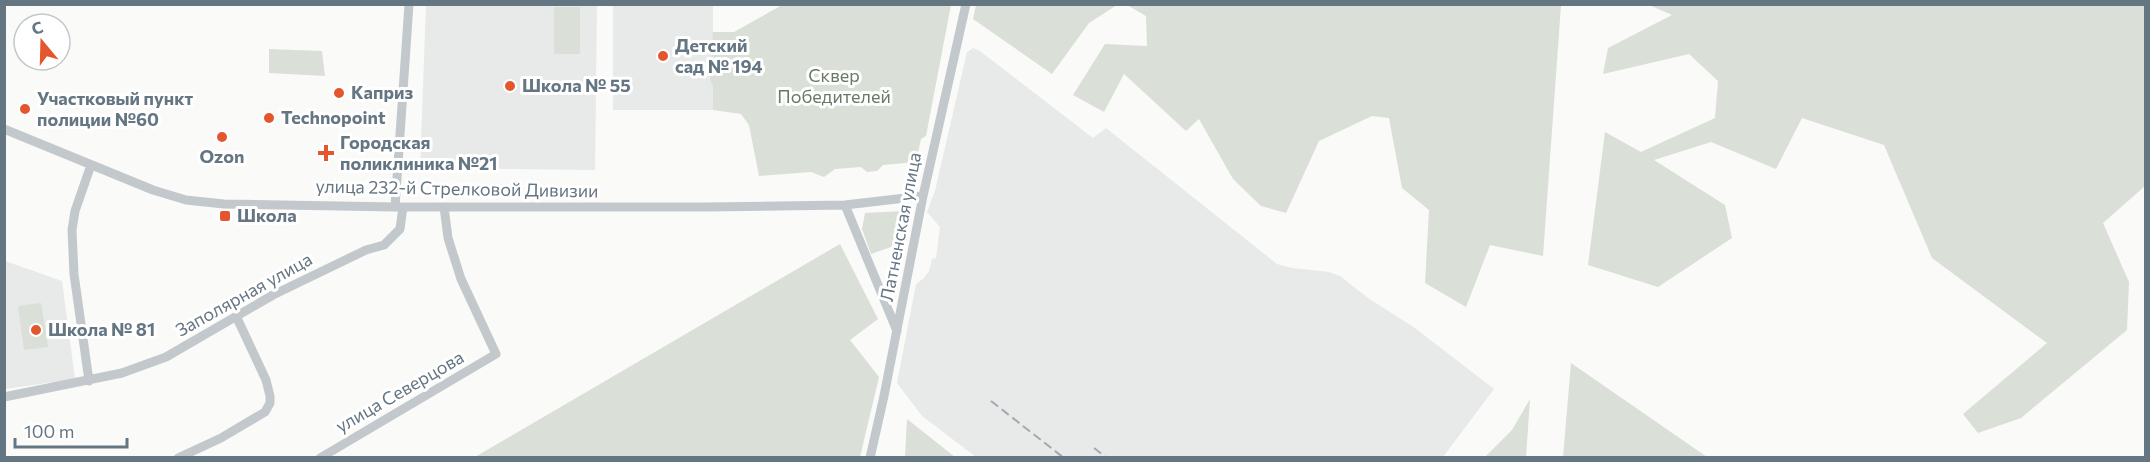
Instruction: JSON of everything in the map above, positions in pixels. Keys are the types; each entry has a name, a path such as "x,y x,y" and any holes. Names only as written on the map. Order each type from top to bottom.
{"street":[{"name":"Заполярная улица","path":"4,397 89,381 139,368 166,357 237,318 273,295 366,250 384,245 400,229 399,207 409,4"},
{"name":"Латненская улица","path":"870,458 923,196 966,4"},
{"name":"улица 232-й Стрелковой Дивизии","path":"4,129 153,190 186,200 224,204 598,208 845,205 923,196"},
{"path":"89,381 74,274 72,230 75,211 91,165"},
{"path":"845,205 897,332"},
{"name":"улица Северцова","path":"320,458 496,354 461,279 448,238 444,207"},
{"path":"178,458 220,438 265,412 270,403 266,380 237,318"}],"shaded area":[{"name":"Школа № 55","path":"426,5 597,5 595,170 420,168"},
{"name":"Детский сад № 194","path":"613,5 713,5 713,110 613,110"},
{"path":"973,48 980,51 1093,138 1106,128 1277,264 1329,272 1340,276 1368,298 1415,328 1494,389 1443,457 976,457 922,416 897,383 916,284 924,278 929,271 932,259 936,258 940,227 927,212 935,191 967,52"},
{"name":"Школа № 81","path":"5,261 62,281 75,379 5,389"}],"green space":[{"path":"976,4 1117,5 1089,23 1052,74 973,19"},
{"name":"Сквер Победителей","path":"782,5 951,5 926,136 921,139 916,162 883,165 877,171 867,172 861,167 835,169 824,177 811,172 759,176 749,125 741,114 713,110 713,87 710,79 713,32 734,32"},
{"path":"1127,5 1561,5 1543,256 1490,245 1466,307 1425,283 1429,210 1402,188 1389,118 1372,116 1319,141 1286,213 1261,206 1233,179 1199,119 1186,131 1124,74 1104,112 1073,95 1105,44 1147,46 1146,16"},
{"path":"1649,5 2145,5 2145,186 2103,223 2129,282 2127,330 2021,418 1978,433 1963,414 2047,343 1932,258 1884,145 1802,118 1776,169 1711,142 1654,160 1725,205 1732,238 1658,287 1588,265 1605,132 1641,152 1715,118 1718,81 1689,54 1603,74 1608,48 1672,15"},
{"path":"554,7 580,7 580,54 554,54"},
{"path":"269,49 322,51 325,76 269,73"},
{"path":"904,211 910,216 908,232 894,246 871,254 862,229 865,213"},
{"path":"840,244 878,319 850,340 879,377 860,457 475,457"},
{"path":"41,303 48,347 24,350 18,306"},
{"path":"1571,363 1707,457 1563,457"},
{"path":"1530,399 1526,457 1485,457 1512,430"},
{"path":"907,419 955,457 905,457"}],"railway":[{"path":"991,401 1064,458"},
{"path":"1094,448 1107,458"}],"place":[{"name":"Детский сад № 194","path":"663,56"},
{"name":"Школа № 55","path":"510,86"},
{"name":"Каприз","path":"339,93"},
{"name":"Участковый пункт полиции №60","path":"25,109"},
{"name":"Technopoint","path":"269,118"},
{"name":"Ozon","path":"222,137"},
{"name":"Городская поликлиника №21","path":"326,153"},
{"name":"Школа","path":"225,216"},
{"name":"Школа № 81","path":"36,330"}]}
